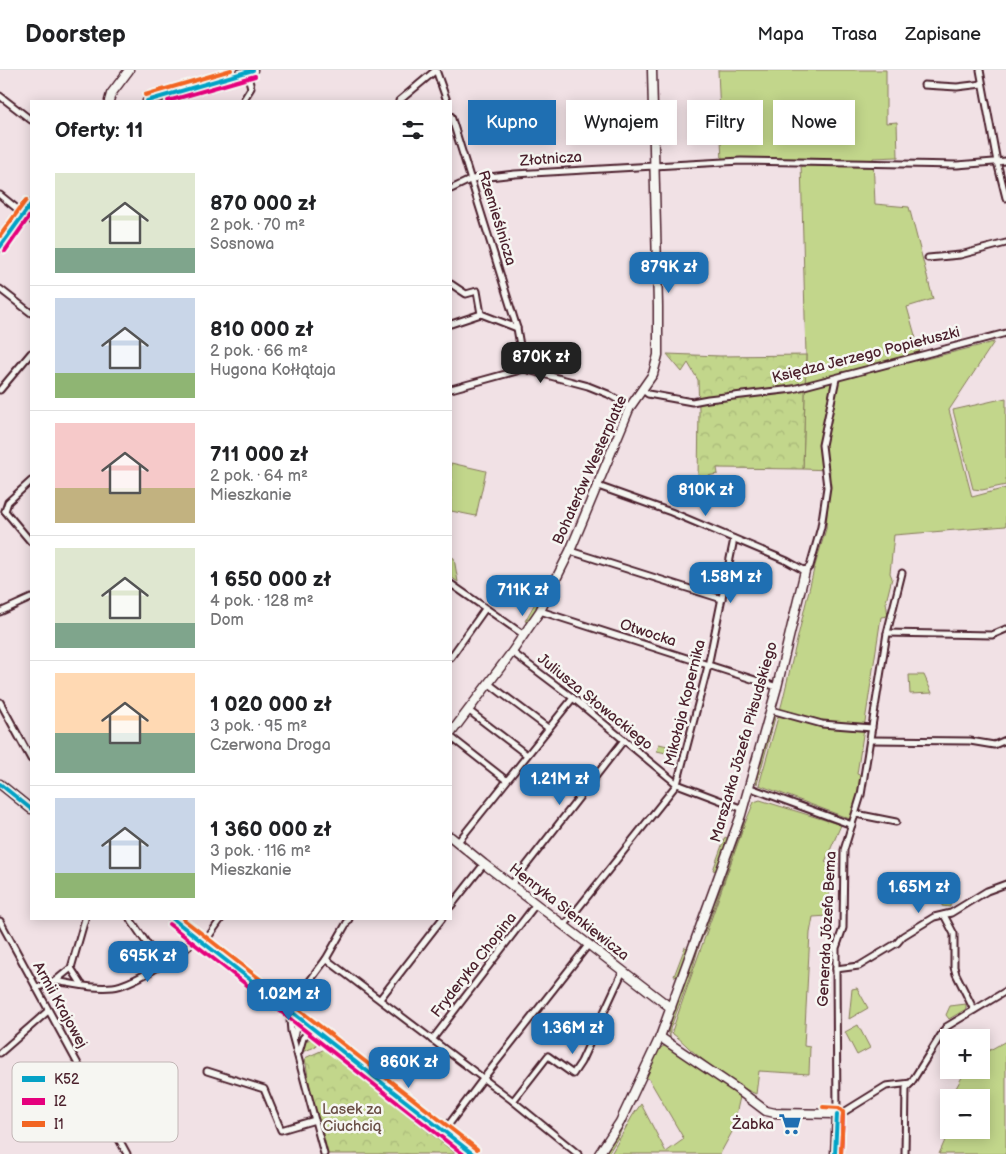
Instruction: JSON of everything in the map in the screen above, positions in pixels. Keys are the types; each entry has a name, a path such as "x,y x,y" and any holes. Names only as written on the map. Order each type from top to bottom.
{"street":[{"path":"109,100 111,94 129,70"},
{"path":"400,100 436,70 446,100"},
{"name":"Bohaterów Westerplatte","path":"524,635 540,611 570,551 630,407 653,374 658,355 652,70"},
{"path":"980,70 997,162 1006,198"},
{"path":"150,100 250,71 252,88 244,100"},
{"path":"924,85 957,87 982,84"},
{"path":"0,96 30,119"},
{"name":"Rzemieślnicza","path":"452,119 517,328 524,369"},
{"name":"Złotnicza","path":"452,189 472,179 560,171 740,161 957,165 1006,161"},
{"path":"0,195 30,219"},
{"path":"0,247 30,205"},
{"path":"928,258 960,255 1006,243"},
{"path":"452,285 466,294 477,291 481,314"},
{"path":"0,289 30,313"},
{"path":"452,324 481,314 517,328"},
{"name":"Księdza Jerzego Popiełuszki","path":"643,390 648,394 692,402 793,389 1006,334"},
{"path":"0,390 30,354"},
{"path":"452,389 524,369 588,386 608,394 630,407"},
{"name":"Marszałka Józefa Piłsudskiego","path":"599,1154 620,1122 660,1037 744,809 748,787 777,687 805,571 810,566 821,527 827,487 822,445 836,378"},
{"path":"30,482 8,502 3,511 30,541"},
{"path":"598,486 671,512 787,561 805,571"},
{"name":"Mikołaja Kopernika","path":"564,926 676,784 708,666 734,539"},
{"path":"570,551 722,599"},
{"name":"Generała Józefa Bema","path":"835,1154 837,1114 836,969 837,945 842,928 844,850 861,795 887,633 902,572"},
{"path":"452,585 524,635 452,734"},
{"path":"0,612 30,598"},
{"path":"452,656 485,609"},
{"name":"Otwocka","path":"540,611 777,687"},
{"path":"887,633 992,635 1006,629"},
{"name":"Juliusza Słowackiego","path":"512,652 573,698 676,784 744,809"},
{"path":"488,683 548,728"},
{"path":"455,840 573,698"},
{"path":"0,702 30,757"},
{"path":"468,710 527,755"},
{"path":"771,710 822,724 872,728"},
{"path":"452,736 506,780"},
{"path":"511,885 624,740"},
{"path":"870,740 970,741 994,745 1006,740"},
{"path":"0,784 30,807"},
{"path":"748,787 852,825"},
{"path":"856,814 896,822"},
{"name":"Henryka Sienkiewicza","path":"455,840 671,1008"},
{"path":"452,905 484,864"},
{"path":"836,969 859,966 897,943 903,936 934,917 944,915 998,886 1006,884"},
{"name":"Fryderyka Chopina","path":"432,1040 536,904"},
{"path":"944,915 954,934 954,967 956,974 974,1010"},
{"path":"36,988 55,981 71,968 85,920"},
{"path":"131,920 161,964"},
{"path":"174,920 473,1154"},
{"path":"204,943 220,920"},
{"path":"324,1154 293,1038 289,1009 326,959 348,920"},
{"path":"380,999 441,920"},
{"name":"Armii Krajowej","path":"0,921 76,1062"},
{"path":"55,981 94,987 115,986 133,980 161,964 190,946 196,937"},
{"path":"444,1131 590,944"},
{"path":"326,959 513,1101 578,1154"},
{"path":"71,968 82,985"},
{"path":"513,1101 548,1056 573,1074 581,1062 623,971"},
{"path":"905,1154 906,1089 946,1027 1006,991"},
{"path":"0,1053 48,1011"},
{"path":"293,1038 296,1028 309,1025"},
{"path":"298,1055 309,1025"},
{"path":"660,1037 740,1090 766,1111 775,1113 837,1114 844,1112 886,1086 911,1083"},
{"path":"207,1071 264,1089 281,1130 315,1120"},
{"name":"Armii Krajowej","path":"120,1142 127,1154"}],"green space":[{"path":"718,70 886,70 886,123 897,122 898,157 873,158 875,204 909,207 933,299 907,307 922,360 994,342 949,410 972,497 1006,488 1006,526 894,535 890,573 892,578 886,602 888,616 881,617 857,774 862,776 858,797 850,819 759,785 826,529 830,470 803,469 806,355 801,162 722,162 721,145 763,145 763,100 719,100"},
{"path":"667,354 720,356 806,355 803,469 717,468 718,474 698,478 698,380 688,363 682,372"},
{"path":"1006,398 1006,485 982,490 973,489 953,410"},
{"path":"452,463 486,471 476,516 452,511"},
{"path":"452,557 454,558 458,582 452,578"},
{"path":"538,598 542,600 529,623 525,621"},
{"path":"909,675 924,675 932,693 910,694"},
{"path":"774,714 776,714 757,784 757,776 755,775"},
{"path":"659,744 672,747 670,754 657,751"},
{"path":"760,800 841,825 825,862 830,865 828,916 813,917 810,933 804,1046 810,1047 809,1074 759,1071 756,1094 734,1082 693,1052 672,1031 742,831 670,1029 670,1037 668,1030 672,1013 680,997 690,965 693,963 700,935 703,934 713,908 712,905 717,897 728,867 729,858 741,831 743,818 745,819 743,828 754,802"},
{"path":"725,837 729,839 717,871 713,870"},
{"path":"942,895 951,895 950,907 942,906"},
{"path":"685,947 689,948 678,977 674,976"},
{"path":"857,988 868,1008 849,1019 852,989"},
{"path":"966,1004 966,1009 949,1019 946,1015 950,1006"},
{"path":"858,1025 870,1048 857,1055 845,1032"},
{"path":"316,1038 325,1045 317,1042 315,1047 302,1052 305,1042"},
{"path":"1006,1041 1006,1154 939,1154 946,1139 990,1139 990,1089 955,1089 961,1079 990,1079 990,1050"},
{"path":"668,1046 740,1097 732,1132 720,1154 611,1154 641,1104 666,1152 684,1139 649,1079 645,1077 657,1050"},
{"name":"Lasek za Ciuchcią","path":"325,1049 456,1154 324,1154 315,1120 305,1058"},
{"path":"630,1105 619,1136 608,1154 603,1154"}],"transit line":[{"name":"I1","path":"145,95 231,70"},
{"name":"K52","path":"150,100 253,70"},
{"name":"I2","path":"171,100 255,76"},
{"name":"I1","path":"0,236 26,200"},
{"name":"K52","path":"0,247 30,205"},
{"name":"I2","path":"5,251 30,215"},
{"name":"K52","path":"0,784 30,808"},
{"name":"K52","path":"174,920 473,1154"},
{"name":"I1","path":"184,920 477,1149"},
{"name":"I2","path":"169,924 463,1154"},
{"name":"I1","path":"823,1107 839,1108 843,1112 841,1154"},
{"name":"K52","path":"835,1154 837,1114"},
{"name":"I2","path":"841,1154 843,1114"}],"place":[{"name":"Żabka","path":"790,1124"}]}
